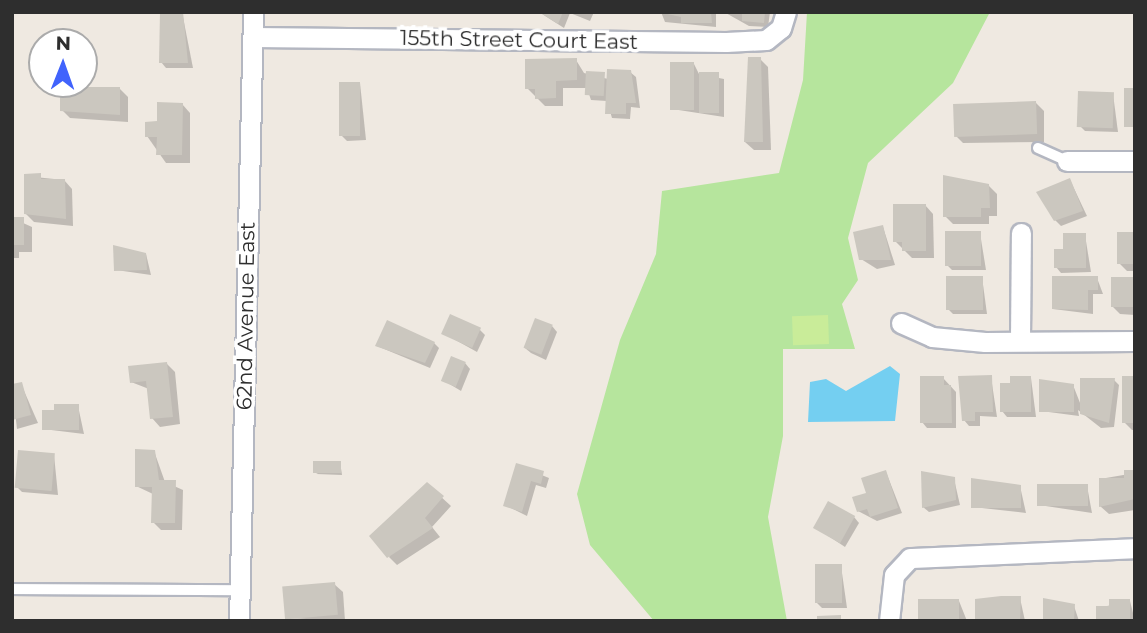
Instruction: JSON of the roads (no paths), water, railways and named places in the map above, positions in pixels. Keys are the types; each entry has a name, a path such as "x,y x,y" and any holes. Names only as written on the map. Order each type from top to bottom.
{"street":[{"name":"62nd Avenue East","path":"239,621 253,12"},
{"name":"155th Street Court East","path":"253,37 726,42 766,40 784,20"},
{"path":"1067,161 1135,161"},
{"path":"1020,340 1021,233"},
{"path":"901,323 932,337 1135,341"},
{"path":"889,621 900,564 929,554 1042,557 1135,548"}],"lane":[{"path":"1038,148 1067,161"},
{"path":"12,589 239,590"}],"water":[{"path":"890,366 900,374 895,421 808,422 810,382 826,379 846,391"}]}
